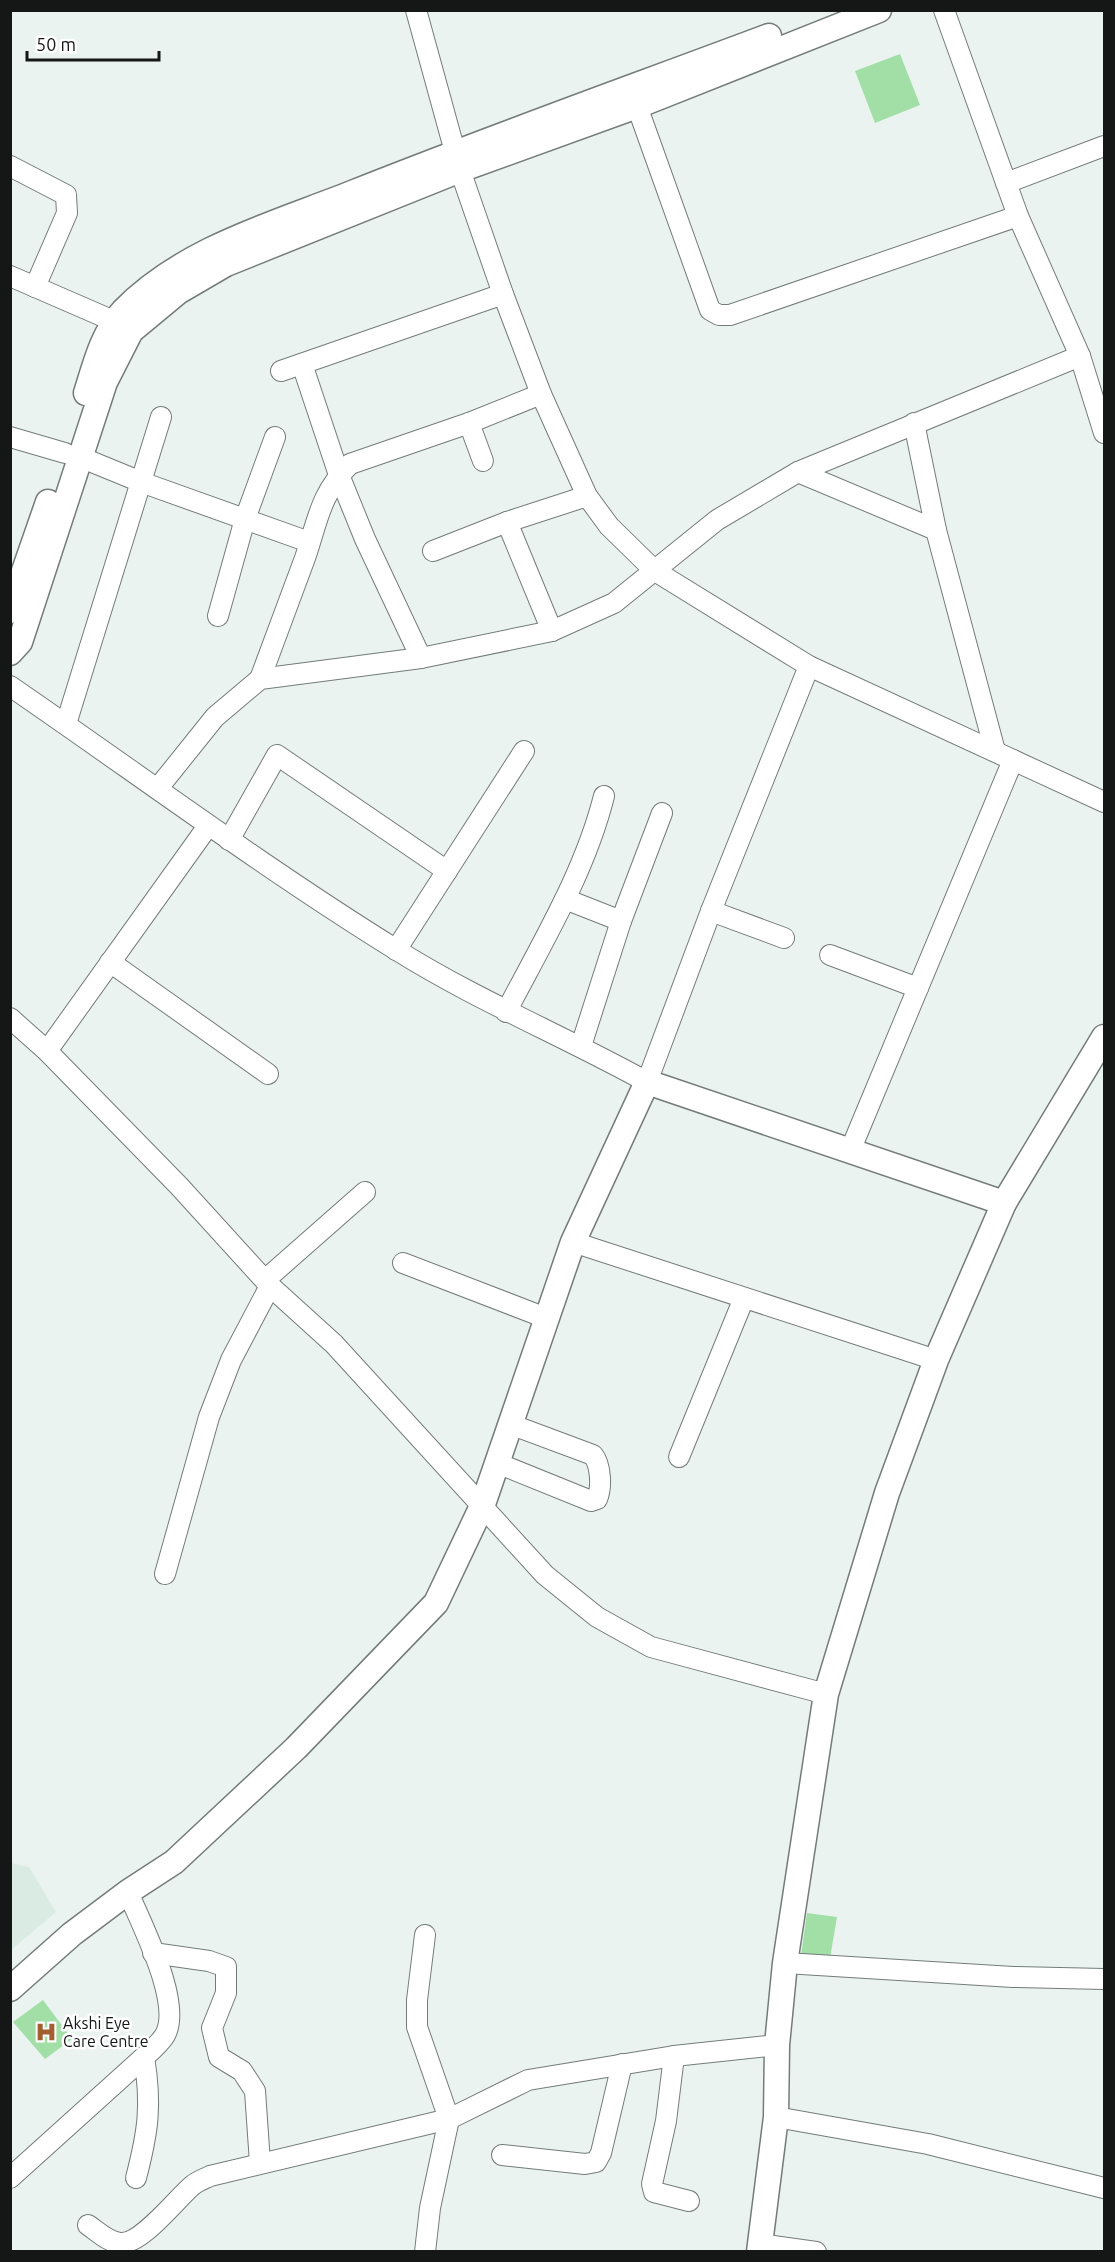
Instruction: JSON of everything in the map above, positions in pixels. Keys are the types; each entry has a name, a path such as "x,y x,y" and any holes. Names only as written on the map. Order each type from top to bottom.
{"street":[{"path":"416,10 457,161 503,294 541,394 587,496 609,526 655,571 809,666 1104,802"},
{"path":"10,653 20,642 106,334 124,311 183,278 226,264 457,161 839,10"},
{"path":"457,161 637,106 879,10"},
{"path":"944,10 1018,216 1080,356 1104,433"},
{"path":"637,106 710,310 719,315 730,315 1018,216"},
{"path":"1006,183 1104,146"},
{"path":"10,166 66,195 68,203 67,213 34,287"},
{"path":"10,276 116,322"},
{"path":"10,611 72,455 131,331 183,278"},
{"path":"281,372 503,294"},
{"path":"260,679 421,658 552,632 614,603 717,520 798,472 1080,356"},
{"path":"302,364 339,475 365,539 421,658"},
{"path":"158,788 216,717 260,679 322,502 339,475 350,464 469,423 541,394"},
{"path":"66,724 161,417"},
{"path":"469,423 483,460"},
{"path":"850,1151 918,988 1004,755 936,530 914,423"},
{"path":"10,437 72,455 309,542"},
{"path":"218,616 245,519 275,437"},
{"path":"798,472 936,530"},
{"path":"433,551 507,522 587,496"},
{"path":"507,522 530,583 552,632"},
{"path":"10,1989 72,1934 183,1854 296,1748 436,1603 483,1504 573,1242 647,1082 711,911 809,666"},
{"path":"10,686 158,788 208,826 396,950 506,1012 581,1046 647,1082 1004,1203"},
{"path":"396,950 524,751"},
{"path":"230,840 277,755 447,871"},
{"path":"506,1012 565,899 599,816 604,796"},
{"path":"581,1046 621,921 662,813"},
{"path":"47,1051 208,826"},
{"path":"565,899 621,921"},
{"path":"711,911 784,938"},
{"path":"830,955 918,988"},
{"path":"110,962 268,1074"},
{"path":"10,1018 47,1051 179,1186 268,1283 334,1344 483,1504 545,1575 597,1617 651,1647 826,1694"},
{"path":"816,2252 760,2248 776,2117 777,2045 785,1963 826,1694 887,1493 936,1360 1004,1203 1102,1046"},
{"path":"165,1574 209,1417 231,1360 268,1283 365,1192"},
{"path":"573,1242 936,1360"},
{"path":"403,1263 546,1318"},
{"path":"679,1457 744,1298"},
{"path":"496,1463 591,1501 597,1499 599,1495 599,1471 593,1455 510,1424"},
{"path":"10,2178 144,2057 166,2034 170,2013 162,1976 128,1892"},
{"path":"424,2252 429,2208 449,2119 417,2027 417,2000 425,1935"},
{"path":"153,1953 209,1961 226,1967 226,1993 212,2028 219,2058 242,2071 255,2091 260,2163"},
{"path":"785,1963 1013,1977 1104,1979"},
{"path":"88,2225 112,2241 122,2244 133,2239 179,2202 193,2185 210,2176 449,2119 528,2080 674,2056 777,2045"},
{"path":"674,2056 666,2121 652,2184 654,2192 660,2196 689,2201"},
{"path":"136,2178 148,2131 149,2101 144,2057"},
{"path":"502,2155 585,2164 596,2162 601,2153 622,2064"},
{"path":"776,2117 928,2144 1104,2188"}],"shaded area":[{"path":"11,1863 29,1867 56,1912 11,1950"}],"building":[{"path":"900,54 920,105 875,123 855,71"},
{"path":"807,1913 837,1917 830,1958 801,1955"},
{"path":"43,2000 72,2039 45,2059 13,2022"}],"place":[{"name":"Akshi Eye Care Centre","path":"46,2032"}]}
